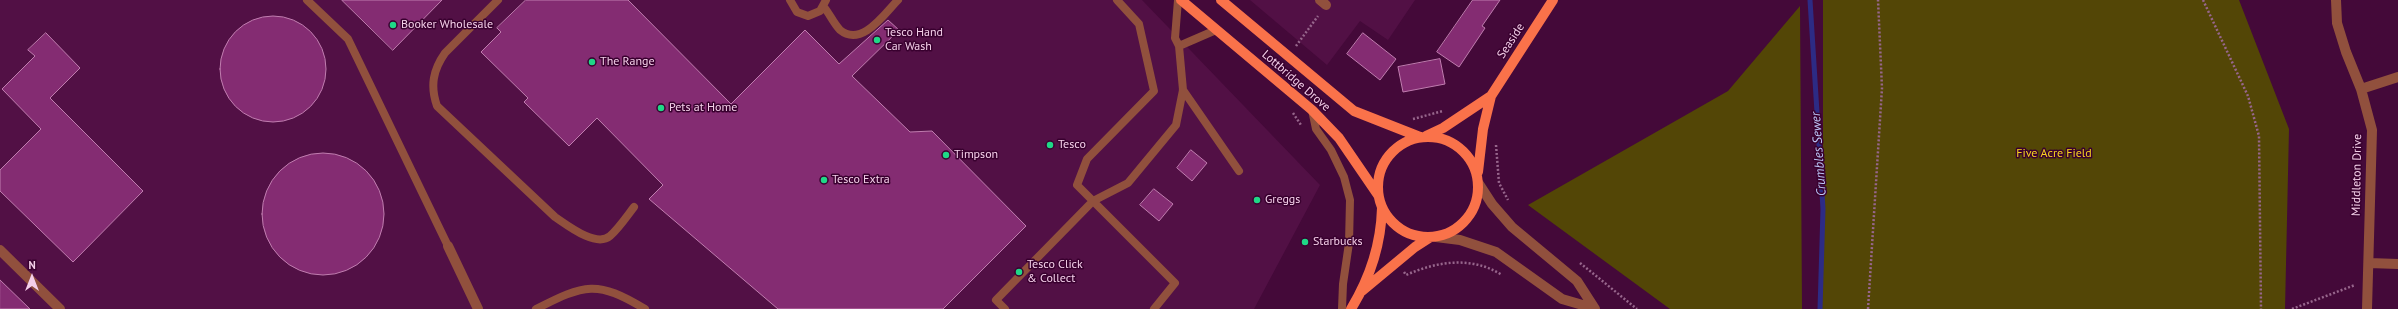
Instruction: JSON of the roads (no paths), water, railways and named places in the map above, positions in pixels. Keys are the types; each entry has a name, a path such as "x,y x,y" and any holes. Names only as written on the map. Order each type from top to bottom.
{"main road":[{"name":"Lottbridge Drove","path":"1180,0 1312,110 1339,138 1378,195"},
{"name":"Lottbridge Drove","path":"1221,0 1354,111 1423,137"},
{"name":"Seaside","path":"1478,179 1483,130 1491,96 1554,0"},
{"name":"Seaside","path":"1423,137 1443,128 1491,96"},
{"path":"1362,291 1415,247 1433,237 1456,229 1471,214 1477,202 1478,179 1467,154 1456,144 1442,138 1423,137 1407,141 1387,157 1378,182 1378,195 1388,219 1395,225 1410,234 1433,237"},
{"path":"1351,309 1362,291 1381,231 1382,206"}],"street":[{"name":"Middleton Drive","path":"2336,0 2337,23 2346,52 2361,89 2372,130 2367,309"},
{"path":"2361,89 2398,76"},
{"path":"1478,179 1492,204 1512,227 1577,281 1594,308"},
{"path":"1433,237 1460,240 1496,252 1562,299 1594,308"},
{"path":"448,246 478,309"},
{"path":"0,250 60,309"},
{"path":"2369,263 2398,264"}],"lane":[{"path":"307,0 348,39 448,246"},
{"path":"498,0 445,53 438,63 433,82 437,106 555,217 576,231 597,240 609,237 634,207"},
{"path":"790,0 797,12 808,16 820,11 825,3 839,29 851,34 870,30 898,0"},
{"path":"1117,0 1139,24 1154,91 1087,159 1077,184 1175,283 1154,309"},
{"path":"1005,309 996,300 1093,201 1128,182 1176,125 1183,90 1178,46 1175,38 1180,0"},
{"path":"1178,46 1216,30"},
{"path":"1183,90 1239,171"},
{"path":"1312,110 1316,130 1331,150 1344,177 1350,200 1348,243 1342,284 1342,309"},
{"path":"536,309 571,291 587,288 620,294 645,309"}],"waterway":[{"name":"Crumbles Sewer","path":"1810,0 1823,209 1820,309"}],"place":[{"name":"Booker Wholesale","path":"393,25"},
{"name":"Tesco Hand Car Wash","path":"877,40"},
{"name":"The Range","path":"592,62"},
{"name":"Pets at Home","path":"661,108"},
{"name":"Tesco","path":"1050,145"},
{"name":"Timpson","path":"946,155"},
{"name":"Tesco Extra","path":"824,180"},
{"name":"Greggs","path":"1257,200"},
{"name":"Starbucks","path":"1305,242"},
{"name":"Tesco Click & Collect","path":"1019,272"}],"park label":[{"name":"Five Acre Field","path":"2054,154"}]}
